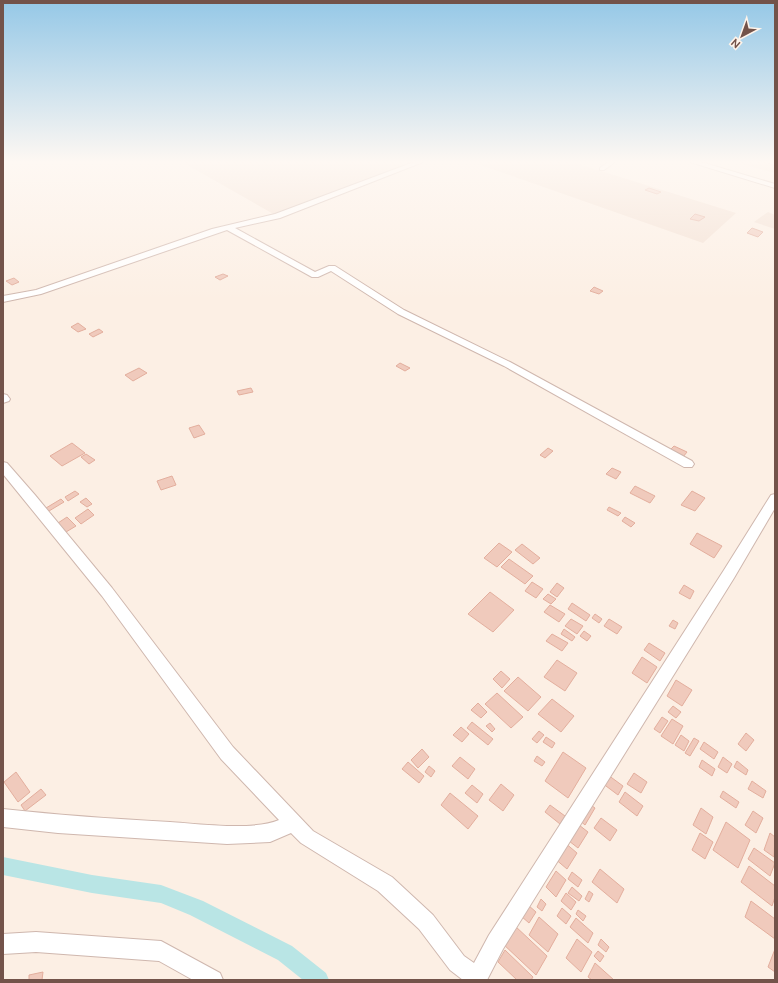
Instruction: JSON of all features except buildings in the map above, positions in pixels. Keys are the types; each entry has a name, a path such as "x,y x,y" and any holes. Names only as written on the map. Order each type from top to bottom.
{"street":[{"path":"3,300 38,292 215,231 277,216 299,208"},
{"path":"229,228 315,275 332,268 401,312 507,364 688,464"},
{"path":"3,466 31,498 107,592 227,753 307,836 385,884 426,922 457,963 476,979 496,942 729,574 775,498"},
{"path":"3,818 58,824 226,835 270,833 294,822"},
{"path":"3,944 36,942 161,951 213,980"}],"shaded area":[{"path":"263,208 299,208 277,216"},
{"path":"603,208 720,208 736,213 703,243"},
{"path":"768,212 775,215 775,229 754,222"}],"waterway":[{"path":"3,866 92,884 161,894 196,908 285,953 319,980"}]}
